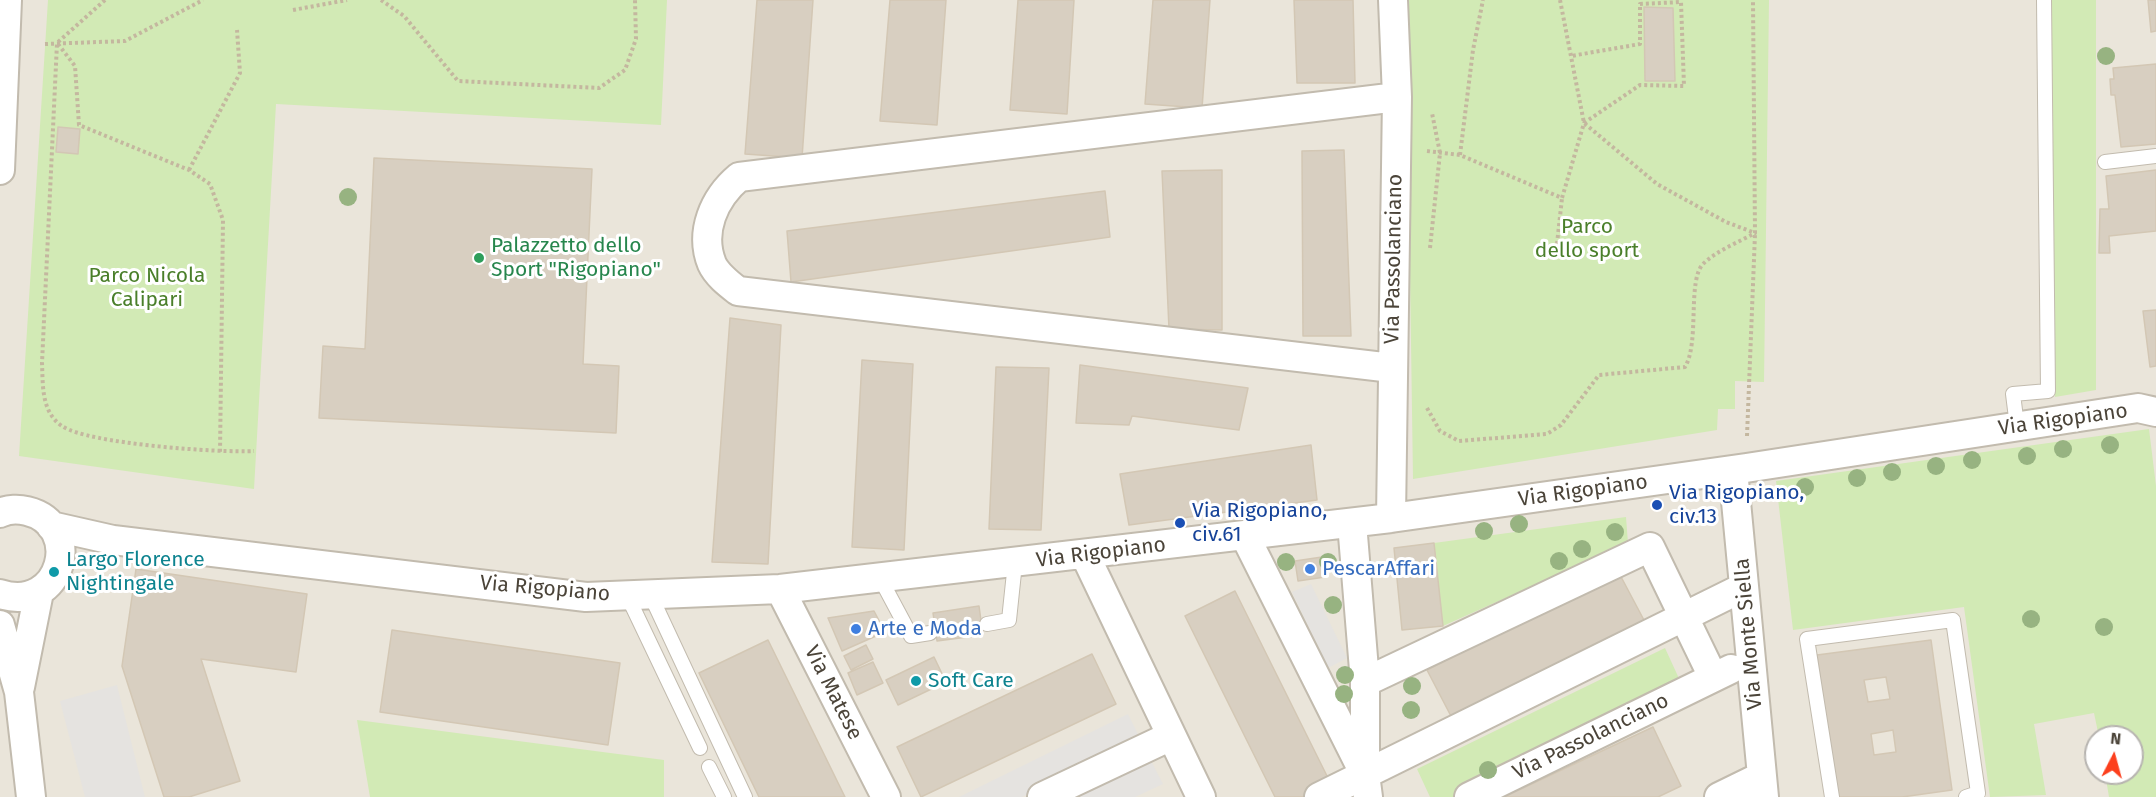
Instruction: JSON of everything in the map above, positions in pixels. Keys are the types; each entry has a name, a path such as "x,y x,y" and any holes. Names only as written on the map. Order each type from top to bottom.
{"street":[{"path":"0,171 7,0"},
{"name":"Via Passolanciano","path":"1390,518 1397,97 1393,0"},
{"path":"1392,368 738,291 723,279 712,264 707,231 714,207 725,189 739,177 1397,97"},
{"name":"Via Rigopiano","path":"51,526 113,540 586,597 780,589 1352,523 1733,470 2138,408 2156,412"},
{"name":"Via Monte Siella","path":"1733,470 1763,787"},
{"path":"0,594 14,597 39,591 51,582 58,570 61,547 51,526 35,513 25,510 1,511"},
{"path":"1352,523 1365,682 1366,785"},
{"path":"1245,536 1366,785"},
{"path":"58,570 113,540"},
{"path":"1365,682 1650,548 1713,677"},
{"path":"1085,555 1201,797"},
{"path":"1319,797 1366,785 1683,617 1744,588"},
{"name":"Via Matese","path":"780,589 886,797"},
{"path":"19,692 39,591"},
{"path":"0,625 19,692 32,797"},
{"name":"Via Passolanciano","path":"1468,797 1751,659"},
{"path":"1042,797 1171,736"},
{"path":"1719,797 1763,787"}],"lane":[{"path":"2017,426 2013,394 2048,391 2044,0"},
{"path":"2105,162 2156,156"},
{"path":"987,624 1009,620 1015,563"},
{"path":"880,578 911,636 930,633"},
{"path":"638,595 700,748"},
{"path":"638,595 745,797"},
{"path":"1832,797 1807,639 1953,620 1978,794 1966,797"},
{"path":"709,767 724,797"}],"path":[{"path":"105,0 57,43 42,363 45,405 62,426 91,437 220,453 254,451"},
{"path":"45,44 125,41 203,0"},
{"path":"293,10 347,0"},
{"path":"381,0 404,16 458,81 599,88 625,70 636,39 635,0"},
{"path":"1460,155 1473,50 1483,0"},
{"path":"1557,244 1562,198 1584,123 1560,0"},
{"path":"1746,439 1755,233 1753,0"},
{"path":"1571,57 1640,44 1640,4 1681,2 1684,86 1640,86 1584,123"},
{"path":"189,170 240,73 237,30"},
{"path":"57,43 75,66 79,125 189,170 210,184 223,220 220,453"},
{"path":"1584,123 1657,184 1726,222 1755,233"},
{"path":"1430,255 1440,153 1460,155 1562,198"},
{"path":"1426,404 1440,431 1459,441 1548,434 1561,425 1599,375 1685,367 1691,353 1698,272 1707,261 1755,233"}],"shaded area":[{"path":"0,0 2156,0 2156,797 0,797"},
{"path":"1311,584 1347,658 1328,668 1292,592"},
{"path":"117,685 145,797 85,797 60,701"},
{"path":"1128,714 1141,740 1022,797 959,797"},
{"path":"1150,759 1163,784 1135,797 1071,797"}],"green space":[{"name":"Parco Nicola Calipari","path":"48,0 667,0 661,125 276,104 254,489 19,456"},
{"name":"Parco dello sport","path":"1406,0 1769,0 1764,382 1735,381 1735,409 1718,409 1717,430 1413,479"},
{"path":"2051,0 2096,0 2096,390 2055,397"},
{"path":"2149,429 2156,486 2156,797 2109,797 2107,785 2144,785 2144,725 2096,725 2094,713 2034,724 2046,795 1990,797 1964,607 1793,630 1776,481"},
{"path":"1626,517 1628,543 1443,626 1434,543"},
{"path":"1665,648 1682,685 1454,797 1430,797 1417,769"},
{"path":"357,720 664,760 664,797 370,797"}],"building":[{"path":"757,0 813,0 802,158 745,154"},
{"path":"890,0 946,0 937,125 880,121"},
{"path":"1018,0 1074,0 1067,114 1010,110"},
{"path":"1153,0 1210,0 1202,108 1145,104"},
{"path":"1294,0 1353,0 1355,83 1297,83"},
{"path":"2148,0 2156,0 2156,31 2151,32"},
{"path":"1644,7 1673,8 1675,81 1645,81"},
{"path":"2156,64 2156,144 2121,147 2115,95 2111,95 2110,79 2114,79 2113,68"},
{"path":"58,127 80,129 78,154 56,152"},
{"path":"1344,150 1351,336 1303,336 1302,151"},
{"name":"Palazzetto dello Sport \"Rigopiano\"","path":"374,158 592,169 583,364 619,366 616,433 319,418 323,346 365,349"},
{"path":"1222,170 1222,330 1169,329 1162,171"},
{"path":"2156,170 2156,231 2109,236 2110,253 2099,253 2100,209 2109,209 2106,176"},
{"path":"1105,191 1110,237 791,282 787,231"},
{"path":"2156,310 2156,366 2150,367 2143,311"},
{"path":"730,318 781,325 768,564 712,562"},
{"path":"862,360 913,364 904,550 852,547"},
{"path":"1080,365 1248,388 1239,430 1132,416 1129,425 1076,423"},
{"path":"996,367 1049,368 1041,530 989,529"},
{"path":"1311,445 1317,500 1129,525 1120,474"},
{"path":"1434,543 1443,626 1402,630 1394,548"},
{"name":"PescarAffari","path":"1322,557 1325,577 1298,581 1295,561"},
{"path":"136,569 307,594 296,672 201,659 240,781 189,797 164,797 122,666"},
{"path":"1619,573 1645,622 1453,720 1427,670"},
{"path":"1235,591 1331,784 1305,797 1275,797 1185,616"},
{"path":"979,606 983,635 937,641 933,613"},
{"path":"874,611 885,632 842,651 828,618"},
{"path":"392,630 620,663 608,745 380,712"},
{"path":"768,640 845,797 759,797 699,673"},
{"path":"1931,640 1952,790 1902,797 1837,797 1817,655","holes":["1886,677 1890,699 1868,702 1864,680","1893,730 1896,752 1874,755 1871,734"]},
{"path":"866,645 873,659 851,670 844,656"},
{"path":"1092,654 1116,704 921,797 897,747"},
{"name":"Soft Care","path":"934,657 946,682 898,705 886,680"},
{"path":"873,662 883,683 857,695 848,673"},
{"path":"1653,727 1681,786 1658,797 1504,797"}],"place":[{"name":"Palazzetto dello Sport \"Rigopiano\"","path":"479,258"},
{"name":"Via Rigopiano, civ.13","path":"1657,505"},
{"name":"Via Rigopiano, civ.61","path":"1180,523"},
{"name":"PescarAffari","path":"1310,569"},
{"name":"Largo Florence Nightingale","path":"54,572"},
{"name":"Arte e Moda","path":"856,629"},
{"name":"Soft Care","path":"916,681"}]}
